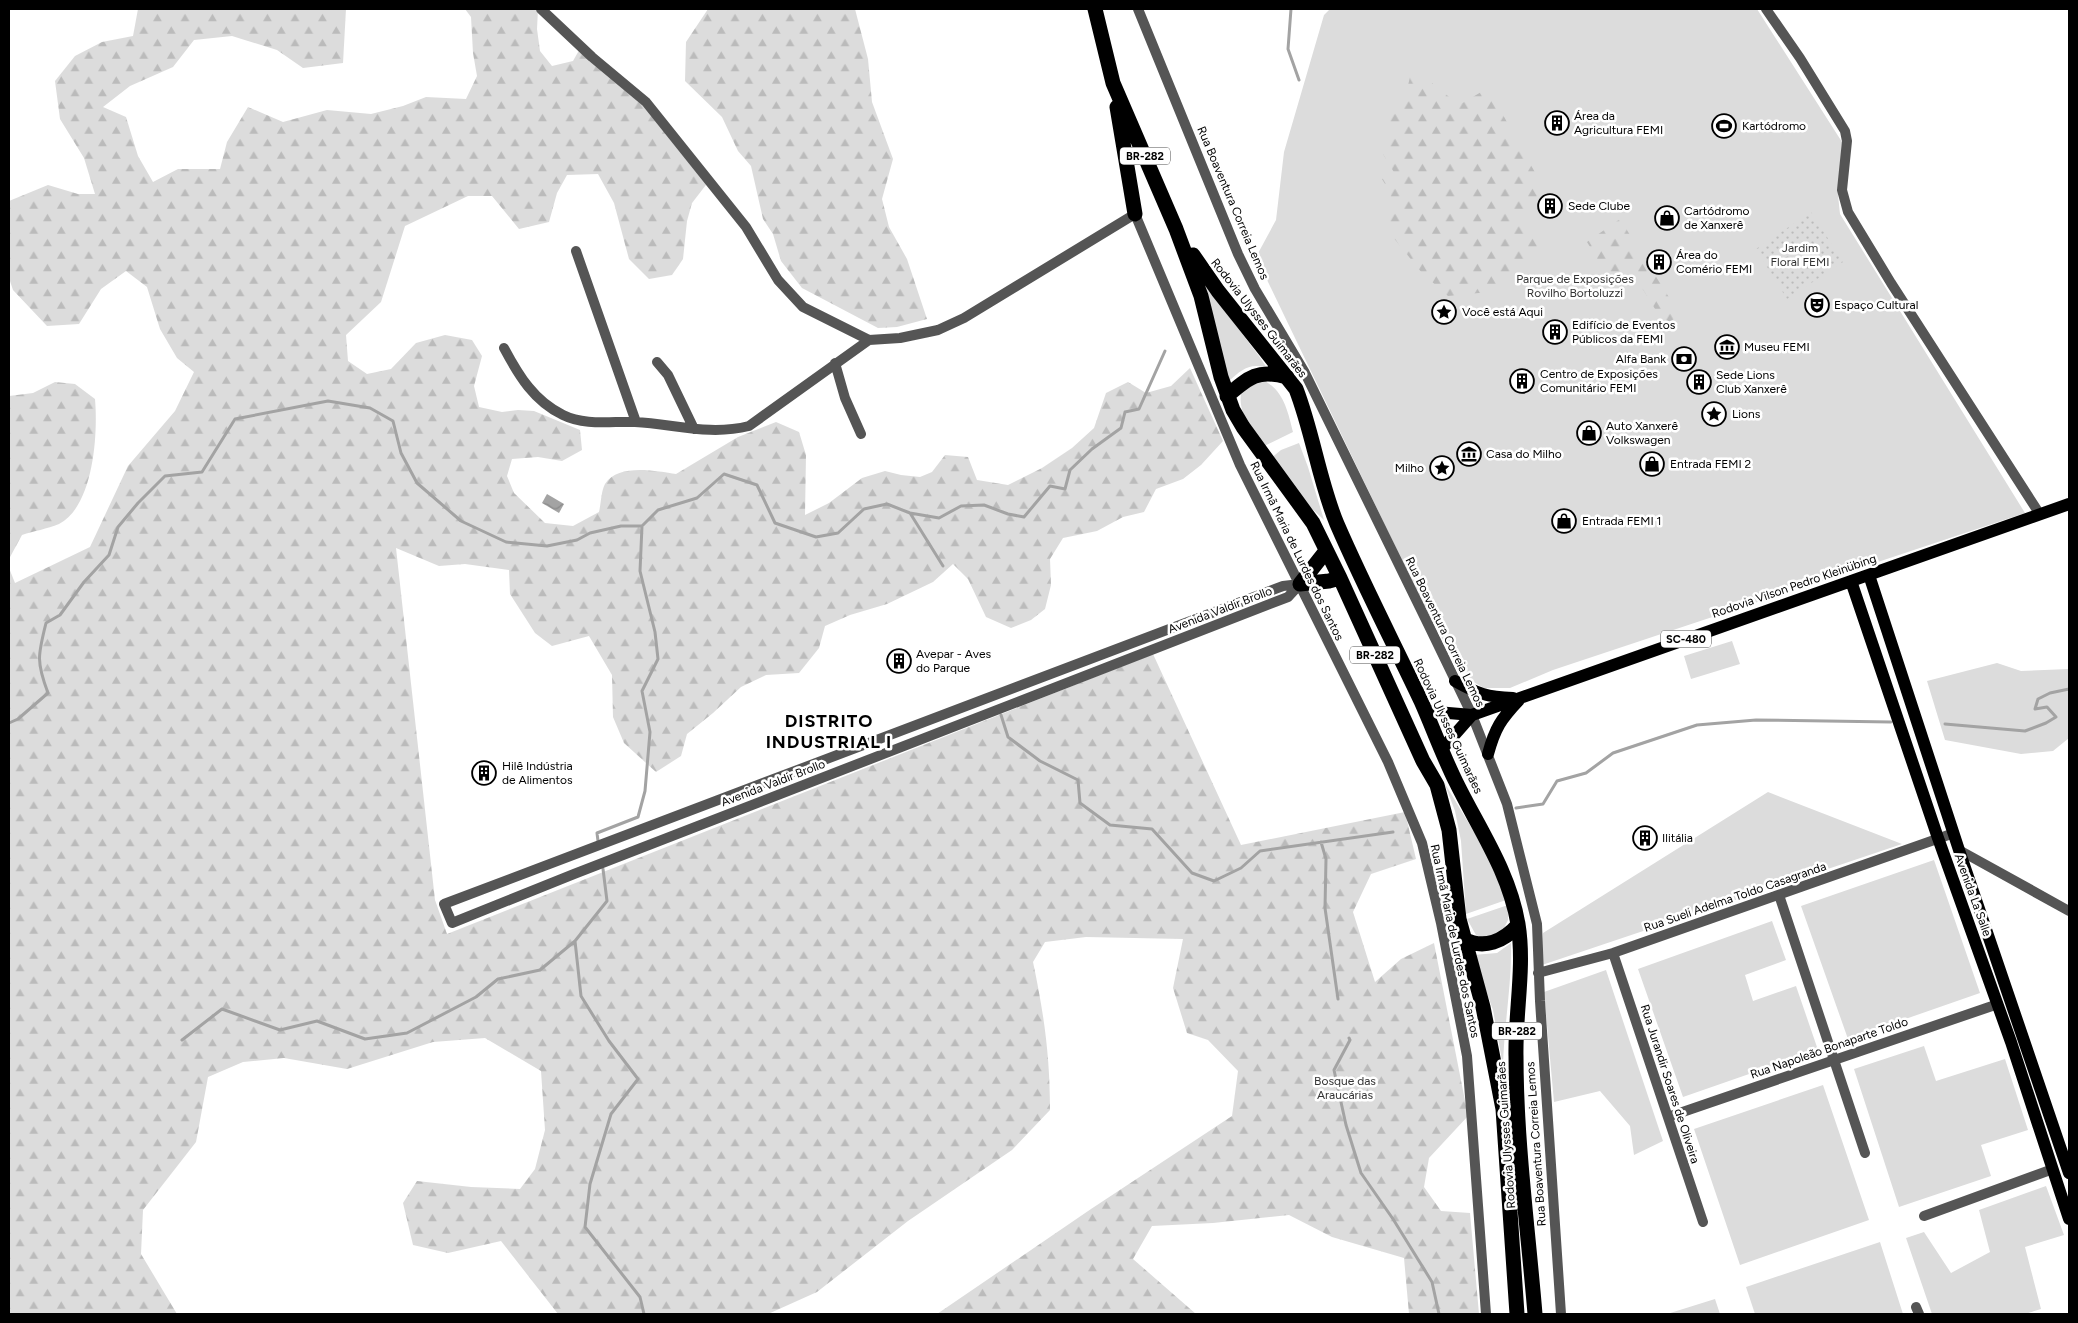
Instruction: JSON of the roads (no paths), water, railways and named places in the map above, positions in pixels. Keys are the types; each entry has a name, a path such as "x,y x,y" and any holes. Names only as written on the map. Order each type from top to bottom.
{"highway":[{"name":"Rodovia Ulysses Guimarães","path":"1095,9 1113,83 1176,229 1201,296 1227,396 1243,427 1313,523 1423,761 1437,785 1449,830 1459,919 1483,1007 1503,1109 1517,1314"},
{"path":"1113,83 1135,214"},
{"name":"Rodovia Ulysses Guimarães","path":"1176,229 1214,286 1296,389 1304,408 1324,487 1337,523 1456,781 1498,861 1512,901 1518,925 1520,950 1516,1056 1519,1128 1534,1314"},
{"path":"1227,396 1241,383 1259,374 1267,372 1287,377"},
{"path":"1300,584 1326,551"},
{"path":"1300,584 1340,578"},
{"path":"1464,939 1472,944 1490,943 1506,936 1518,925"}],"main road":[{"name":"Rodovia Vilson Pedro Kleinübing","path":"1425,711 1472,714 2069,504"},
{"name":"Avenida La Salle","path":"1869,575 1959,850 2025,1038 2069,1173"},
{"name":"Avenida La Salle","path":"1851,581 1938,838 2011,1042 2069,1219"},
{"path":"1455,681 1477,693 1520,698"},
{"path":"1488,754 1495,730 1504,716 1520,698"},
{"path":"1442,749 1472,714"},
{"path":"2011,1042 2025,1038"}],"street":[{"path":"541,9 592,57 646,102 746,227 778,280 803,307 869,340 900,338 938,330 964,318 1135,214"},
{"name":"Rua Boaventura Correia Lemos","path":"1138,9 1255,289 1304,372 1472,714 1507,804 1537,924 1538,973 1561,1314"},
{"path":"1766,9 1800,58 1845,131 1847,141 1842,190 1848,212 2039,513"},
{"name":"Rua Irmã Maria de Lurdes dos Santos","path":"1135,214 1240,465 1388,762 1422,843 1441,923 1467,1056 1486,1314"},
{"path":"576,251 636,422"},
{"path":"504,348 519,376 536,398 564,416 588,422 636,422 712,431 734,430 749,426 869,340"},
{"path":"657,362 668,375 694,429"},
{"path":"836,363 845,398 861,434"},
{"name":"Avenida Valdir Brollo","path":"1300,584 1288,597 582,870 452,923 444,904 1274,589 1300,584"},
{"name":"Rua Sueli Adelma Toldo Casagranda","path":"1538,973 1613,953 1954,833"},
{"path":"1959,850 2069,911"},
{"path":"1780,895 1864,1153"},
{"name":"Rua Jurandir Soares de Oliveira","path":"1613,953 1703,1222"},
{"name":"Rua Napoleão Bonaparte Toldo","path":"1668,1117 1998,1004"},
{"path":"1924,1216 2053,1169"}],"water":[{"path":"547,494 564,504 559,513 542,503"}],"waterway":[{"path":"1291,9 1288,49 1299,80"},
{"path":"9,723 18,719 48,693 40,665 41,643 46,623 60,615 84,582 109,555 118,527 138,503 165,476 202,472 235,419 328,401 370,408 393,421 401,453 417,483 461,521 506,542 547,546 577,540 590,533 621,526 642,526 658,510 697,498 724,474 757,485 775,523 816,537 838,533 864,509 887,504 910,513 939,518 961,506 984,505 1008,514 1024,517 1050,486 1065,489 1070,470 1092,449 1121,428 1125,412 1139,409 1165,351"},
{"path":"910,513 943,566"},
{"path":"598,841 597,833 638,817 645,791 650,732 642,691 658,659 655,632 640,571 642,526"},
{"path":"1945,724 2025,731 2056,717 2047,707 2035,709 2038,699 2050,693 2069,689"},
{"path":"1001,715 1008,737 1040,761 1078,780 1080,803 1110,825 1152,829 1192,873 1214,881 1241,868 1260,851 1393,832"},
{"path":"1516,808 1543,804 1557,781 1586,773 1613,753 1697,725 1756,720 1891,722"},
{"path":"1321,842 1326,859 1325,908 1338,999"},
{"path":"603,869 607,901 575,941 581,996 609,1041 638,1079 611,1114 590,1184 585,1227 640,1297 644,1314"},
{"path":"182,1040 222,1009 280,1030 317,1021 365,1039 407,1033 476,997 498,979 540,970 575,941"},
{"path":"1349,1038 1350,1040 1334,1070 1346,1125 1361,1173 1393,1219 1432,1282 1439,1314"}],"place":[{"name":"Área da Agricultura FEMI","path":"1557,123"},
{"name":"Kartódromo","path":"1724,126"},
{"name":"Sede Clube","path":"1550,206"},
{"name":"Cartódromo de Xanxerê","path":"1667,218"},
{"name":"Área do Comério FEMI","path":"1659,262"},
{"name":"Espaço Cultural","path":"1817,305"},
{"name":"Você está Aqui","path":"1444,312"},
{"name":"Edifício de Eventos Públicos da FEMI","path":"1555,332"},
{"name":"Museu FEMI","path":"1727,347"},
{"name":"Alfa Bank","path":"1684,359"},
{"name":"Centro de Exposições Comunitário FEMI","path":"1522,381"},
{"name":"Sede Lions Club Xanxerê","path":"1699,382"},
{"name":"Lions","path":"1714,414"},
{"name":"Auto Xanxerê Volkswagen","path":"1589,433"},
{"name":"Casa do Milho","path":"1469,454"},
{"name":"Entrada FEMI 2","path":"1652,464"},
{"name":"Milho","path":"1442,468"},
{"name":"Entrada FEMI 1","path":"1564,521"},
{"name":"Avepar - Aves do Parque","path":"899,661"},
{"name":"Hilê Indústria de Alimentos","path":"484,773"},
{"name":"Ilitália","path":"1645,838"}],"district":[{"name":"DISTRITO INDUSTRIAL I","path":"829,731"}],"park label":[{"name":"Jardim Floral FEMI","path":"1800,255"},
{"name":"Parque de Exposições Rovilho Bortoluzzi","path":"1575,286"},
{"name":"Bosque das Araucárias","path":"1345,1088"}]}
